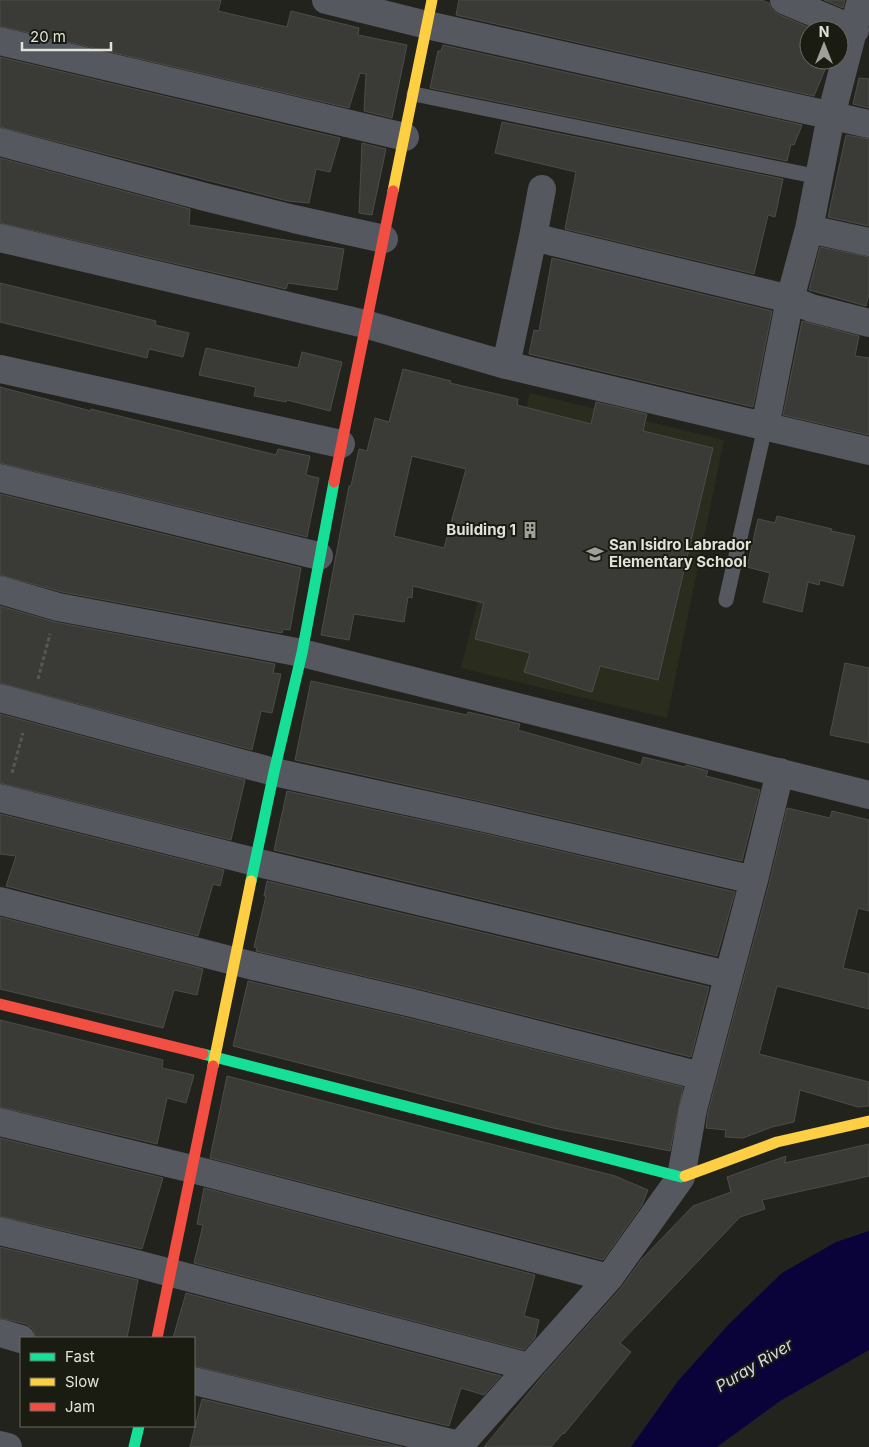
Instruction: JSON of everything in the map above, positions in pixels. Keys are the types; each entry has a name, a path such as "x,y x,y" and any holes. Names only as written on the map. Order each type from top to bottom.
{"street":[{"path":"326,0 430,12 831,116 869,124"},
{"path":"784,0 854,30"},
{"path":"765,427 790,299 809,229 831,116 861,0"},
{"path":"157,1337 274,772 302,653 341,444 430,12"},
{"path":"0,41 404,138"},
{"path":"0,142 205,198 294,220 384,239"},
{"path":"506,365 542,189"},
{"path":"809,229 869,242"},
{"path":"533,237 790,299 811,308 869,323"},
{"path":"0,238 365,324 506,365 869,451"},
{"path":"0,369 341,444"},
{"path":"0,478 319,556"},
{"path":"0,590 58,607 302,653 869,795"},
{"path":"0,698 274,772 754,880"},
{"path":"195,1381 459,1446 609,1278 681,1177 701,1076 754,880 780,772"},
{"path":"0,798 255,862 728,975"},
{"path":"0,901 701,1076"},
{"path":"0,1004 215,1057 681,1177 777,1142 869,1121"},
{"path":"0,1122 192,1169 609,1278"},
{"path":"0,1231 170,1273 529,1367"},
{"path":"0,1333 20,1339"},
{"path":"134,1447 139,1427"},
{"path":"0,1445 8,1447"}],"lane":[{"path":"414,94 819,177"},
{"path":"726,600 765,427"}],"shaded area":[{"name":"San Isidro Labrador Elementary School","path":"530,393 724,440 667,718 461,668"}],"water":[{"name":"Puray River","path":"869,1231 869,1350 780,1401 717,1447 631,1447 678,1381 729,1324 782,1273 836,1242"}],"building":[{"path":"0,0 221,0 218,11 287,27 291,11 359,28 358,35 407,45 392,118 364,111 366,74 360,73 349,108 0,26"},
{"path":"459,0 761,0 769,3 772,10 778,14 799,23 799,70 825,70 814,96 456,15"},
{"path":"824,0 845,0 843,8"},
{"path":"443,45 802,125 794,145 791,144 787,161 430,88 438,51 441,51"},
{"path":"0,57 340,138 330,172 316,169 309,203 288,201 0,127"},
{"path":"859,78 869,79 869,108 853,104"},
{"path":"502,122 783,179 775,217 768,215 754,274 565,229 576,172 495,153"},
{"path":"846,135 869,139 869,226 828,217"},
{"path":"362,143 386,149 372,215 359,213"},
{"path":"0,158 190,209 189,225 344,249 337,290 288,283 286,289 0,223"},
{"path":"820,247 869,257 869,293 866,306 809,290"},
{"path":"552,258 772,311 753,407 529,354 534,330 539,331"},
{"path":"0,283 156,321 155,325 189,333 183,357 149,349 147,358 0,322"},
{"path":"802,321 859,336 855,356 869,358 869,435 783,415"},
{"path":"206,348 298,368 302,352 342,362 330,411 287,400 286,402 254,396 256,387 199,375"},
{"name":"San Isidro Labrador Elementary School","path":"403,369 451,381 450,383 518,399 517,405 591,424 596,402 647,414 643,431 713,448 658,680 600,666 592,692 524,672 530,653 475,639 484,603 413,586 412,598 408,597 404,622 354,614 349,640 321,635 349,486 351,486 359,449 367,451 375,418 389,422","holes":["412,456 466,469 444,548 394,536"]},
{"path":"0,387 91,411 91,409 276,455 278,449 310,456 306,475 319,478 307,537 0,463"},
{"path":"0,494 301,568 290,630 283,629 282,633 62,592 0,575"},
{"path":"777,516 855,536 843,586 820,580 819,585 808,582 802,612 763,602 770,573 747,567 758,519 775,523"},
{"path":"0,606 55,622 275,664 273,673 281,674 272,713 261,711 252,750 0,683"},
{"path":"845,663 869,668 869,743 830,735"},
{"path":"311,681 467,715 468,712 520,724 518,730 641,765 643,757 685,767 686,765 708,771 706,776 760,790 742,861 295,760"},
{"path":"0,714 245,780 231,840 0,783"},
{"path":"287,791 482,833 735,892 717,956 274,850"},
{"path":"787,808 830,818 832,811 869,820 869,911 858,908 843,968 869,974 869,1009 777,986 759,1054 869,1082 869,1106 858,1107 800,1090 794,1122 772,1127 743,1138 725,1137 726,1130 706,1128 708,1112 769,884"},
{"path":"0,814 224,870 220,886 213,884 198,936 6,886 16,856 0,854"},
{"path":"267,881 709,987 691,1057 412,987 256,951 257,948 254,947 266,896 264,896"},
{"path":"0,917 203,969 197,995 174,990 163,1028 0,989"},
{"path":"248,981 404,1017 683,1087 670,1151 553,1128 233,1046"},
{"path":"0,1020 163,1060 162,1068 194,1075 186,1103 167,1098 157,1144 0,1107"},
{"path":"227,1076 615,1176 648,1190 642,1205 603,1260 210,1158"},
{"path":"0,1138 163,1178 142,1249 0,1216"},
{"path":"869,1144 869,1176 762,1200 765,1209 740,1217 620,1343 631,1352 564,1434 551,1447 484,1447 544,1374 621,1288 641,1260 693,1206 731,1192 727,1177 786,1156 785,1163"},
{"path":"204,1188 535,1275 524,1316 539,1320 535,1338 524,1350 194,1263 203,1225 197,1224"},
{"path":"0,1247 138,1280 127,1337 36,1337 33,1329 26,1324 0,1318"},
{"path":"186,1293 501,1376 484,1395 461,1388 449,1426 195,1366 195,1337 173,1337"},
{"path":"202,1399 402,1447 190,1447"}],"traffic: fast":[{"path":"251,881 302,653 334,482"},
{"path":"203,1054 681,1177 685,1176"},
{"path":"134,1447 139,1427"}],"traffic: slow":[{"path":"393,191 432,0"},
{"path":"213,1066 251,881"},
{"path":"685,1176 777,1142 869,1121"}],"traffic: jam":[{"path":"334,482 393,191"},
{"path":"0,1004 203,1054"},
{"path":"157,1337 213,1066"}],"place":[{"name":"Building 1","path":"530,530"},
{"name":"San Isidro Labrador Elementary School","path":"595,554"}]}
